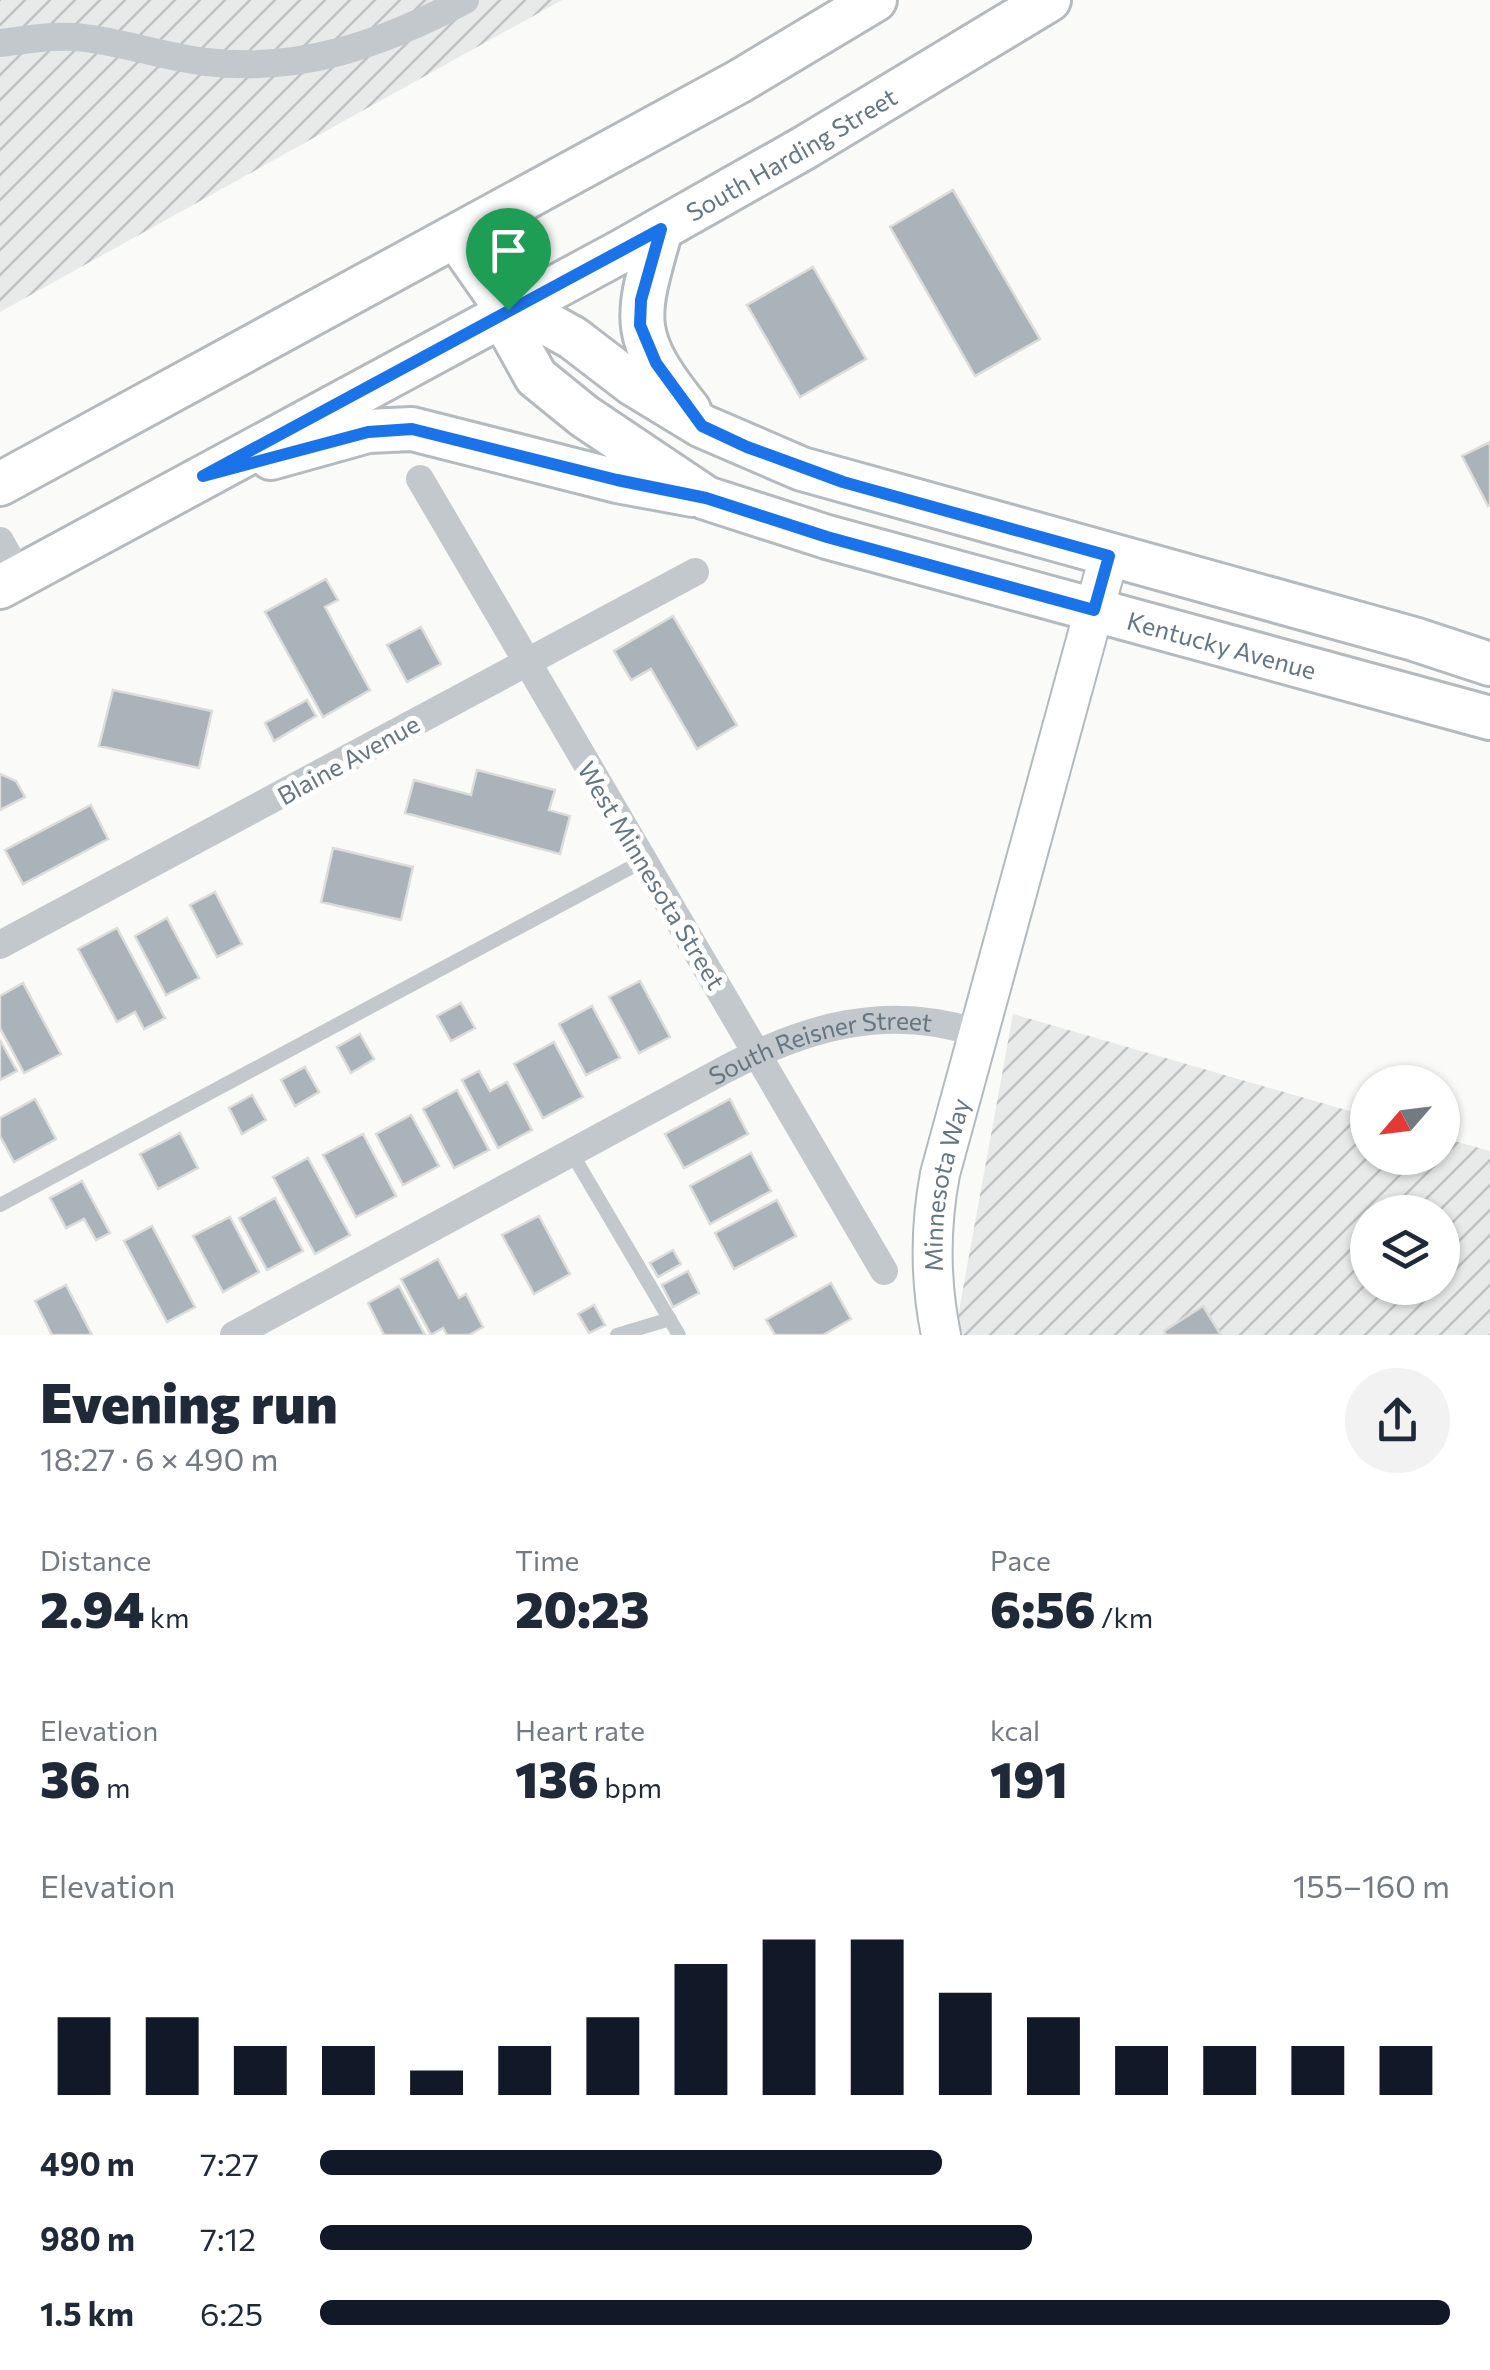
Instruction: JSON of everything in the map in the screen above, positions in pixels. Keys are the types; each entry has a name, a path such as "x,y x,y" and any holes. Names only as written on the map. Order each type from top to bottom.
{"main road":[{"path":"0,484 740,81 874,0"},
{"name":"South Harding Street","path":"6,568 203,476 661,229 1050,0"},
{"path":"661,229 641,300 640,325 656,363 702,426"},
{"name":"Kentucky Avenue","path":"456,237 508,310 511,332 536,377 584,416 706,498 827,537 1490,718"},
{"path":"508,310 546,323 573,338 633,384 702,426 843,482 1414,639 1490,664"},
{"path":"203,476 389,428 443,435 617,480 706,498"}],"street":[{"path":"0,43 58,36 202,61 268,64 323,57 372,43 464,0"},
{"name":"West Minnesota Street","path":"420,480 884,1271"},
{"path":"977,1034 1007,938 1109,556"},
{"name":"Blaine Avenue","path":"0,945 696,572"},
{"name":"South Reisner Street","path":"234,1335 757,1052 817,1029 860,1020 922,1021 977,1034"},
{"name":"Minnesota Way","path":"942,1335 933,1274 934,1214 943,1160 977,1034"}],"lane":[{"path":"0,1205 644,861"},
{"path":"572,1152 679,1335"},
{"path":"616,1335 670,1319"}],"shaded area":[{"path":"0,0 562,0 0,312"},
{"path":"1013,1014 1350,1111 1350,1175 1460,1175 1460,1143 1490,1151 1490,1335 959,1335 956,1327"}],"building":[{"path":"953,190 1040,339 975,376 890,227"},
{"path":"813,267 866,359 800,397 747,305"},
{"path":"1490,442 1490,505 1488,506 1462,456"},
{"path":"326,579 338,600 325,607 370,690 323,717 265,612"},
{"path":"673,616 737,725 697,749 651,669 631,680 614,651"},
{"path":"421,627 441,664 407,682 387,645"},
{"path":"113,690 212,711 199,768 99,746"},
{"path":"307,700 316,716 274,741 265,723"},
{"path":"477,770 555,790 549,810 570,816 560,854 405,813 414,780 471,795"},
{"path":"0,774 16,781 25,797 0,810"},
{"path":"91,805 108,839 23,884 5,850"},
{"path":"333,848 413,867 401,920 321,902"},
{"path":"215,892 242,944 217,957 190,905"},
{"path":"167,918 199,978 166,995 135,936"},
{"path":"117,928 165,1018 144,1029 135,1012 117,1022 78,949"},
{"path":"640,981 670,1037 639,1053 609,997"},
{"path":"23,983 61,1054 24,1073 0,1028 0,996"},
{"path":"461,1003 475,1028 451,1041 437,1016"},
{"path":"592,1006 620,1058 586,1075 559,1024"},
{"path":"360,1034 374,1059 351,1073 337,1047"},
{"path":"0,1040 17,1071 0,1080"},
{"path":"554,1042 583,1097 543,1118 514,1064"},
{"path":"305,1067 319,1092 295,1106 281,1080"},
{"path":"479,1071 490,1091 507,1082 532,1130 498,1148 462,1080"},
{"path":"457,1090 489,1150 454,1168 423,1109"},
{"path":"252,1095 266,1120 242,1134 229,1108"},
{"path":"35,1099 56,1139 14,1162 0,1136 0,1118"},
{"path":"730,1099 748,1134 684,1168 665,1134"},
{"path":"411,1115 439,1166 403,1185 376,1134"},
{"path":"180,1133 198,1168 158,1189 140,1154"},
{"path":"363,1134 396,1196 356,1217 323,1155"},
{"path":"751,1153 771,1191 710,1224 690,1186"},
{"path":"308,1158 350,1235 315,1254 273,1177"},
{"path":"82,1181 110,1233 96,1240 84,1219 66,1228 50,1198"},
{"path":"275,1198 303,1251 267,1270 239,1218"},
{"path":"777,1200 796,1236 734,1269 715,1233"},
{"path":"539,1216 570,1274 534,1294 502,1235"},
{"path":"230,1217 259,1272 223,1292 193,1236"},
{"path":"152,1226 195,1307 167,1322 124,1241"},
{"path":"673,1250 681,1264 658,1277 650,1263"},
{"path":"438,1259 459,1298 466,1294 483,1327 469,1335 447,1335 443,1328 431,1335 401,1279"},
{"path":"688,1271 699,1293 673,1307 662,1285"},
{"path":"831,1283 851,1319 823,1335 775,1335 766,1320"},
{"path":"66,1285 92,1335 52,1335 35,1301"},
{"path":"399,1286 425,1335 384,1335 368,1303"},
{"path":"594,1305 605,1325 589,1333 578,1314"},
{"path":"1203,1306 1221,1335 1166,1335 1164,1331"}],"route":[{"path":"661,229 641,300 640,325 648,349 670,387 702,426 802,469 1109,556 1094,610 827,537 706,498 412,429 368,432 203,476 508,310 661,229"}]}
